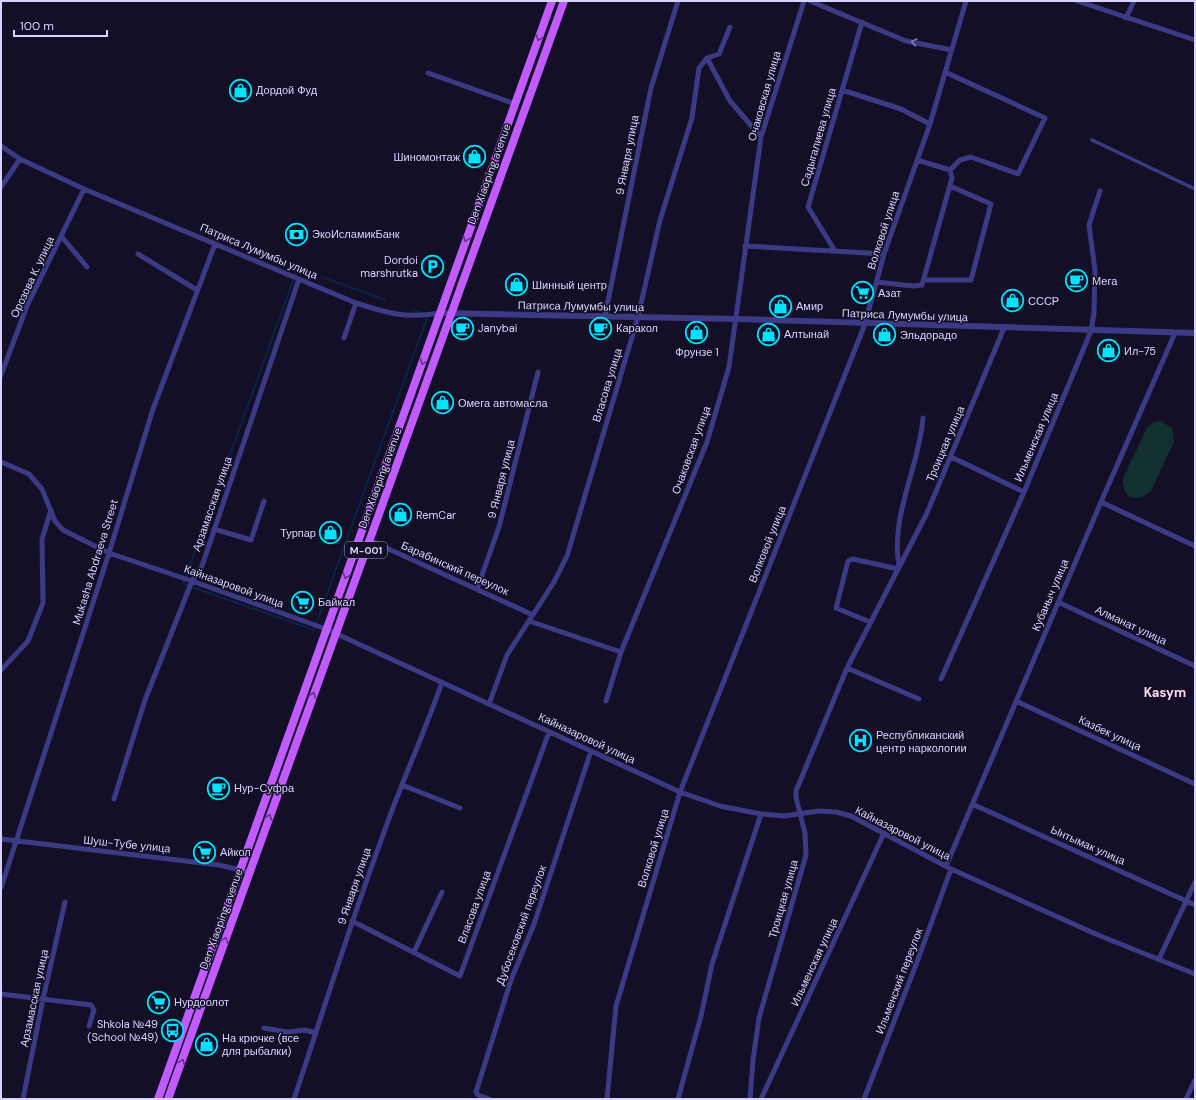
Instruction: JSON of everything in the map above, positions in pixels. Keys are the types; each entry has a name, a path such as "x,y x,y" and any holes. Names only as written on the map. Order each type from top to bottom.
{"main road":[{"name":"Den Xiaoping avenue","path":"158,1099 239,869 552,1"},
{"name":"Den Xiaoping avenue","path":"168,1099 450,313 564,1"},
{"path":"386,463 396,467"}],"street":[{"name":"9 Января улица","path":"605,316 651,88 678,1"},
{"name":"Очаковская улица","path":"606,701 621,652 707,442 729,367 761,138 804,1"},
{"path":"810,1 906,41 952,50"},
{"name":"Волковой улица","path":"607,1099 616,1006 680,792 865,324 884,254 930,124 966,1"},
{"path":"1076,1 1195,40"},
{"path":"1126,18 1134,1"},
{"name":"Садыгалиева улица","path":"835,251 808,207 862,22"},
{"name":"Власова улица","path":"489,704 507,655 554,582 567,556 638,317 660,220 692,118 698,68 707,58 719,54 730,27"},
{"path":"707,58 730,101 761,138"},
{"path":"945,72 1045,118 1018,174 971,157 960,160 950,170"},
{"path":"428,73 515,104"},
{"path":"842,90 901,109 930,124"},
{"path":"1092,140 1195,189"},
{"name":"Патриса Лумумбы улица","path":"1,146 20,159 84,189 356,303 389,314 413,316 450,313 736,318 865,324 1195,333"},
{"path":"1,187 20,159"},
{"path":"917,160 950,170"},
{"path":"877,282 913,286 922,285 952,178 950,170"},
{"path":"924,280 971,280 991,204 950,186"},
{"name":"Орозова К. улица","path":"1,375 27,306 84,189"},
{"name":"Ильменская улица","path":"941,679 1024,492 1091,331 1094,313 1094,270 1089,225 1100,191"},
{"path":"61,236 87,267"},
{"name":"Mukasha Abdraeva Street","path":"1,888 109,553 153,409 215,244"},
{"path":"745,246 884,254"},
{"path":"138,254 197,290"},
{"name":"Арзамасская улица","path":"114,799 145,700 192,581 202,566 299,279"},
{"path":"344,338 356,303"},
{"name":"Троицкая улица","path":"750,1099 753,1060 759,1018 806,855 805,833 796,798 796,791 848,668 870,622 927,513 1004,328"},
{"name":"Кубаныч улица","path":"948,868 972,804 1016,700 1175,333"},
{"name":"9 Января улица","path":"477,589 499,527 538,372"},
{"name":"Троицкая улица","path":"899,568 896,549 898,526 921,435 923,418"},
{"path":"951,457 1024,492"},
{"name":"Кайназаровой улица","path":"1,462 29,474 42,489 55,521 63,530 109,553 192,581 335,633 680,792 720,806 761,814 784,816 819,811 836,812 851,816 948,868 1098,935 1195,974"},
{"path":"214,529 251,540 264,501"},
{"path":"1101,502 1195,545"},
{"path":"1,670 28,641 43,603 42,539 51,510"},
{"name":"Барабинский переулок","path":"369,540 533,614"},
{"path":"870,622 836,608 848,561 853,559 899,568"},
{"name":"Алманат улица","path":"1058,602 1195,666"},
{"path":"529,621 621,652"},
{"path":"848,668 919,699"},
{"name":"9 Января улица","path":"294,1099 352,922 402,785 427,726 442,682"},
{"name":"Казбек улица","path":"1016,700 1195,784"},
{"name":"Власова улица","path":"352,922 460,976 549,732"},
{"name":"Дубосековский переулок","path":"489,1099 478,1095 476,1092 510,980 534,924 591,751"},
{"path":"402,785 460,808"},
{"name":"Ынтымак улица","path":"972,804 1195,905"},
{"path":"678,1099 701,1016 712,964 761,814"},
{"name":"Ильменская улица","path":"761,1099 884,834"},
{"name":"Шуш-Тубе улица","path":"1,840 239,869 250,872"},
{"name":"Ильменский переулок","path":"864,1099 917,962 948,868"},
{"path":"1159,959 1195,882"},
{"path":"414,952 442,892"},
{"name":"Арзамасская улица","path":"23,1099 43,999 65,902"},
{"path":"1,994 91,1005 94,1010 89,1026"},
{"path":"264,1028 288,1032 304,1030 316,1034"},
{"path":"1186,1099 1195,1080"}],"green space":[{"path":"1161,421 1172,428 1174,442 1151,491 1140,497 1131,497 1127,495 1125,491 1123,478 1147,428 1154,422"}],"waterway":[{"path":"295,274 298,267 310,273"},
{"path":"322,277 385,300"},
{"path":"293,281 183,584 314,630 428,315"},
{"path":"414,310 423,313"}],"place":[{"name":"Дордой Фуд","path":"241,90"},
{"name":"Шиномонтаж","path":"475,157"},
{"name":"ЭкоИсламикБанк","path":"296,234"},
{"name":"Dordoi marshrutka","path":"433,266"},
{"name":"Мега","path":"1077,281"},
{"name":"Шинный центр","path":"517,285"},
{"name":"Азат","path":"863,293"},
{"name":"СССР","path":"1012,301"},
{"name":"Амир","path":"781,306"},
{"name":"Janybai","path":"462,328"},
{"name":"Каракол","path":"600,328"},
{"name":"Фрунзе 1","path":"697,332"},
{"name":"Алтынай","path":"768,334"},
{"name":"Эльдорадо","path":"884,335"},
{"name":"Ил-75","path":"1109,351"},
{"name":"Омега автомасла","path":"443,403"},
{"name":"RemCar","path":"400,515"},
{"name":"Турпар","path":"331,533"},
{"name":"Байкал","path":"303,602"},
{"name":"Республиканский центр наркологии","path":"860,741"},
{"name":"Нур-Суфра","path":"218,788"},
{"name":"Айкол","path":"204,852"},
{"name":"Нурдоолот","path":"159,1002"},
{"name":"Shkola №49 (School №49)","path":"173,1030"},
{"name":"На крючке (все для рыбалки)","path":"206,1044"}],"district":[{"name":"Kasym","path":"1165,692"}]}
